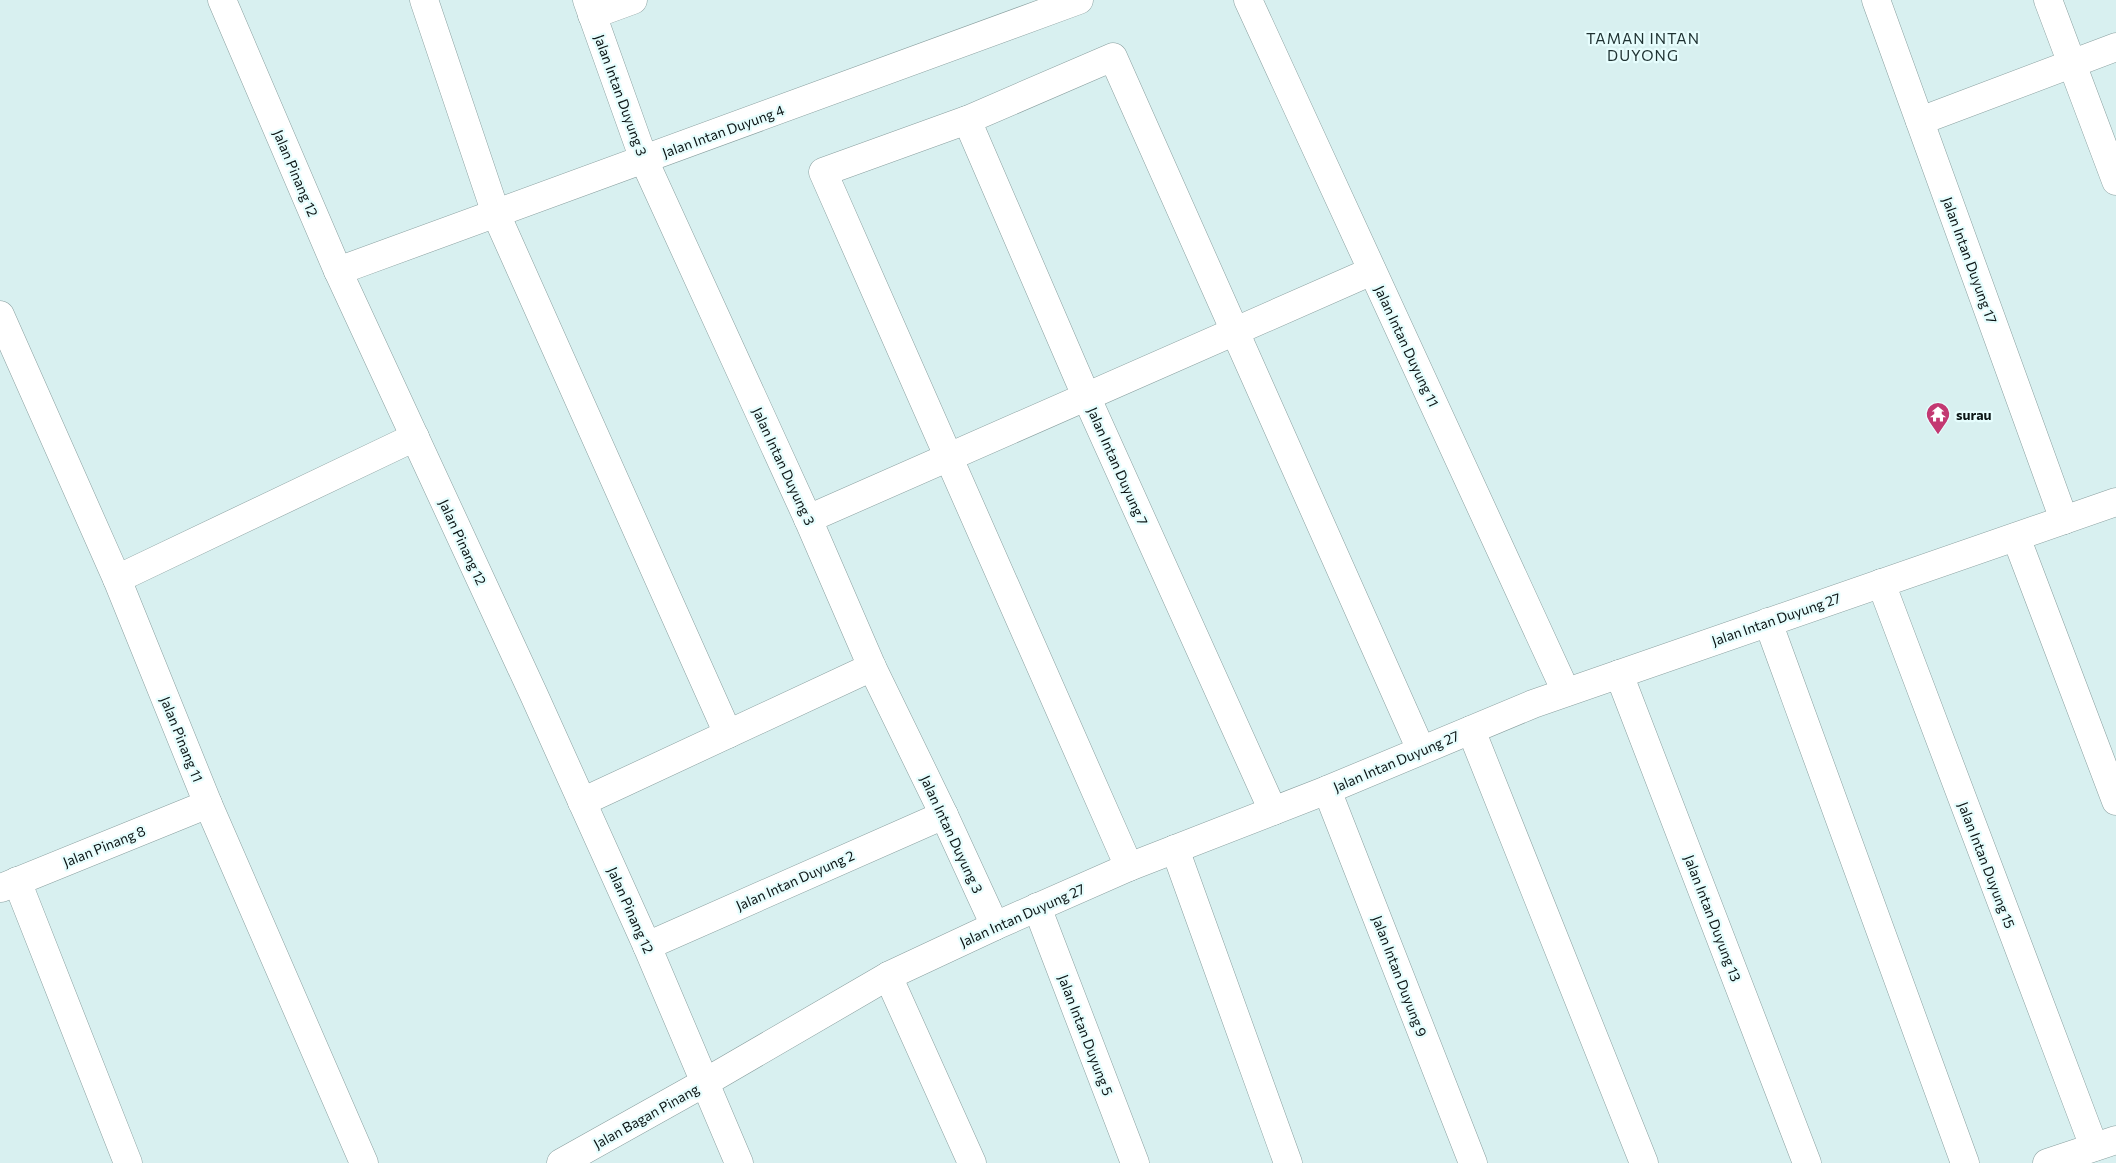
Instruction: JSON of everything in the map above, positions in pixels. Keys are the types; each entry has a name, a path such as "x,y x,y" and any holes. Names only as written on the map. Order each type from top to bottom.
{"street":[{"name":"Jalan Pinang 12","path":"222,0 338,271 647,946 739,1163"},
{"path":"424,0 496,214 728,734"},
{"path":"590,7 633,0"},
{"name":"Jalan Intan Duyung 4","path":"338,271 1079,0"},
{"name":"Jalan Intan Duyung 11","path":"1248,0 1566,692"},
{"name":"Jalan Intan Duyung 17","path":"1876,0 2064,520"},
{"path":"2048,0 2116,180"},
{"name":"Jalan Intan Duyung 3","path":"590,7 644,160 808,519 872,667 944,814 995,926"},
{"path":"1920,120 2116,47"},
{"path":"1129,867 823,172 967,120 1113,57 1421,750"},
{"name":"Jalan Intan Duyung 7","path":"967,120 1086,396 1273,811"},
{"path":"808,519 1234,330 1372,271"},
{"name":"Jalan Pinang 11","path":"0,315 117,579 208,804 364,1163"},
{"path":"117,579 415,437"},
{"name":"Jalan Intan Duyung 27","path":"704,1083 888,976 1129,867 1327,790 1566,692 2116,502"},
{"path":"2016,537 2116,801"},
{"name":"Jalan Intan Duyung 15","path":"1881,583 2105,1143"},
{"path":"1768,622 1965,1163"},
{"path":"582,802 872,667"},
{"name":"Jalan Intan Duyung 13","path":"1618,674 1807,1163"},
{"path":"1471,730 1644,1163"},
{"name":"Jalan Intan Duyung 9","path":"1327,790 1473,1163"},
{"name":"Jalan Pinang 8","path":"9,885 208,804"},
{"name":"Jalan Intan Duyung 2","path":"647,946 944,814"},
{"path":"1175,849 1288,1163"},
{"path":"9,885 128,1163"},
{"name":"Jalan Intan Duyung 5","path":"1037,907 1135,1163"},
{"path":"888,976 972,1163"},
{"name":"Jalan Bagan Pinang","path":"561,1163 704,1083"},
{"path":"2048,1163 2105,1143"}],"place":[{"name":"surau","path":"1938,435"}],"district":[{"name":"TAMAN INTAN DUYONG","path":"1643,46"}]}
